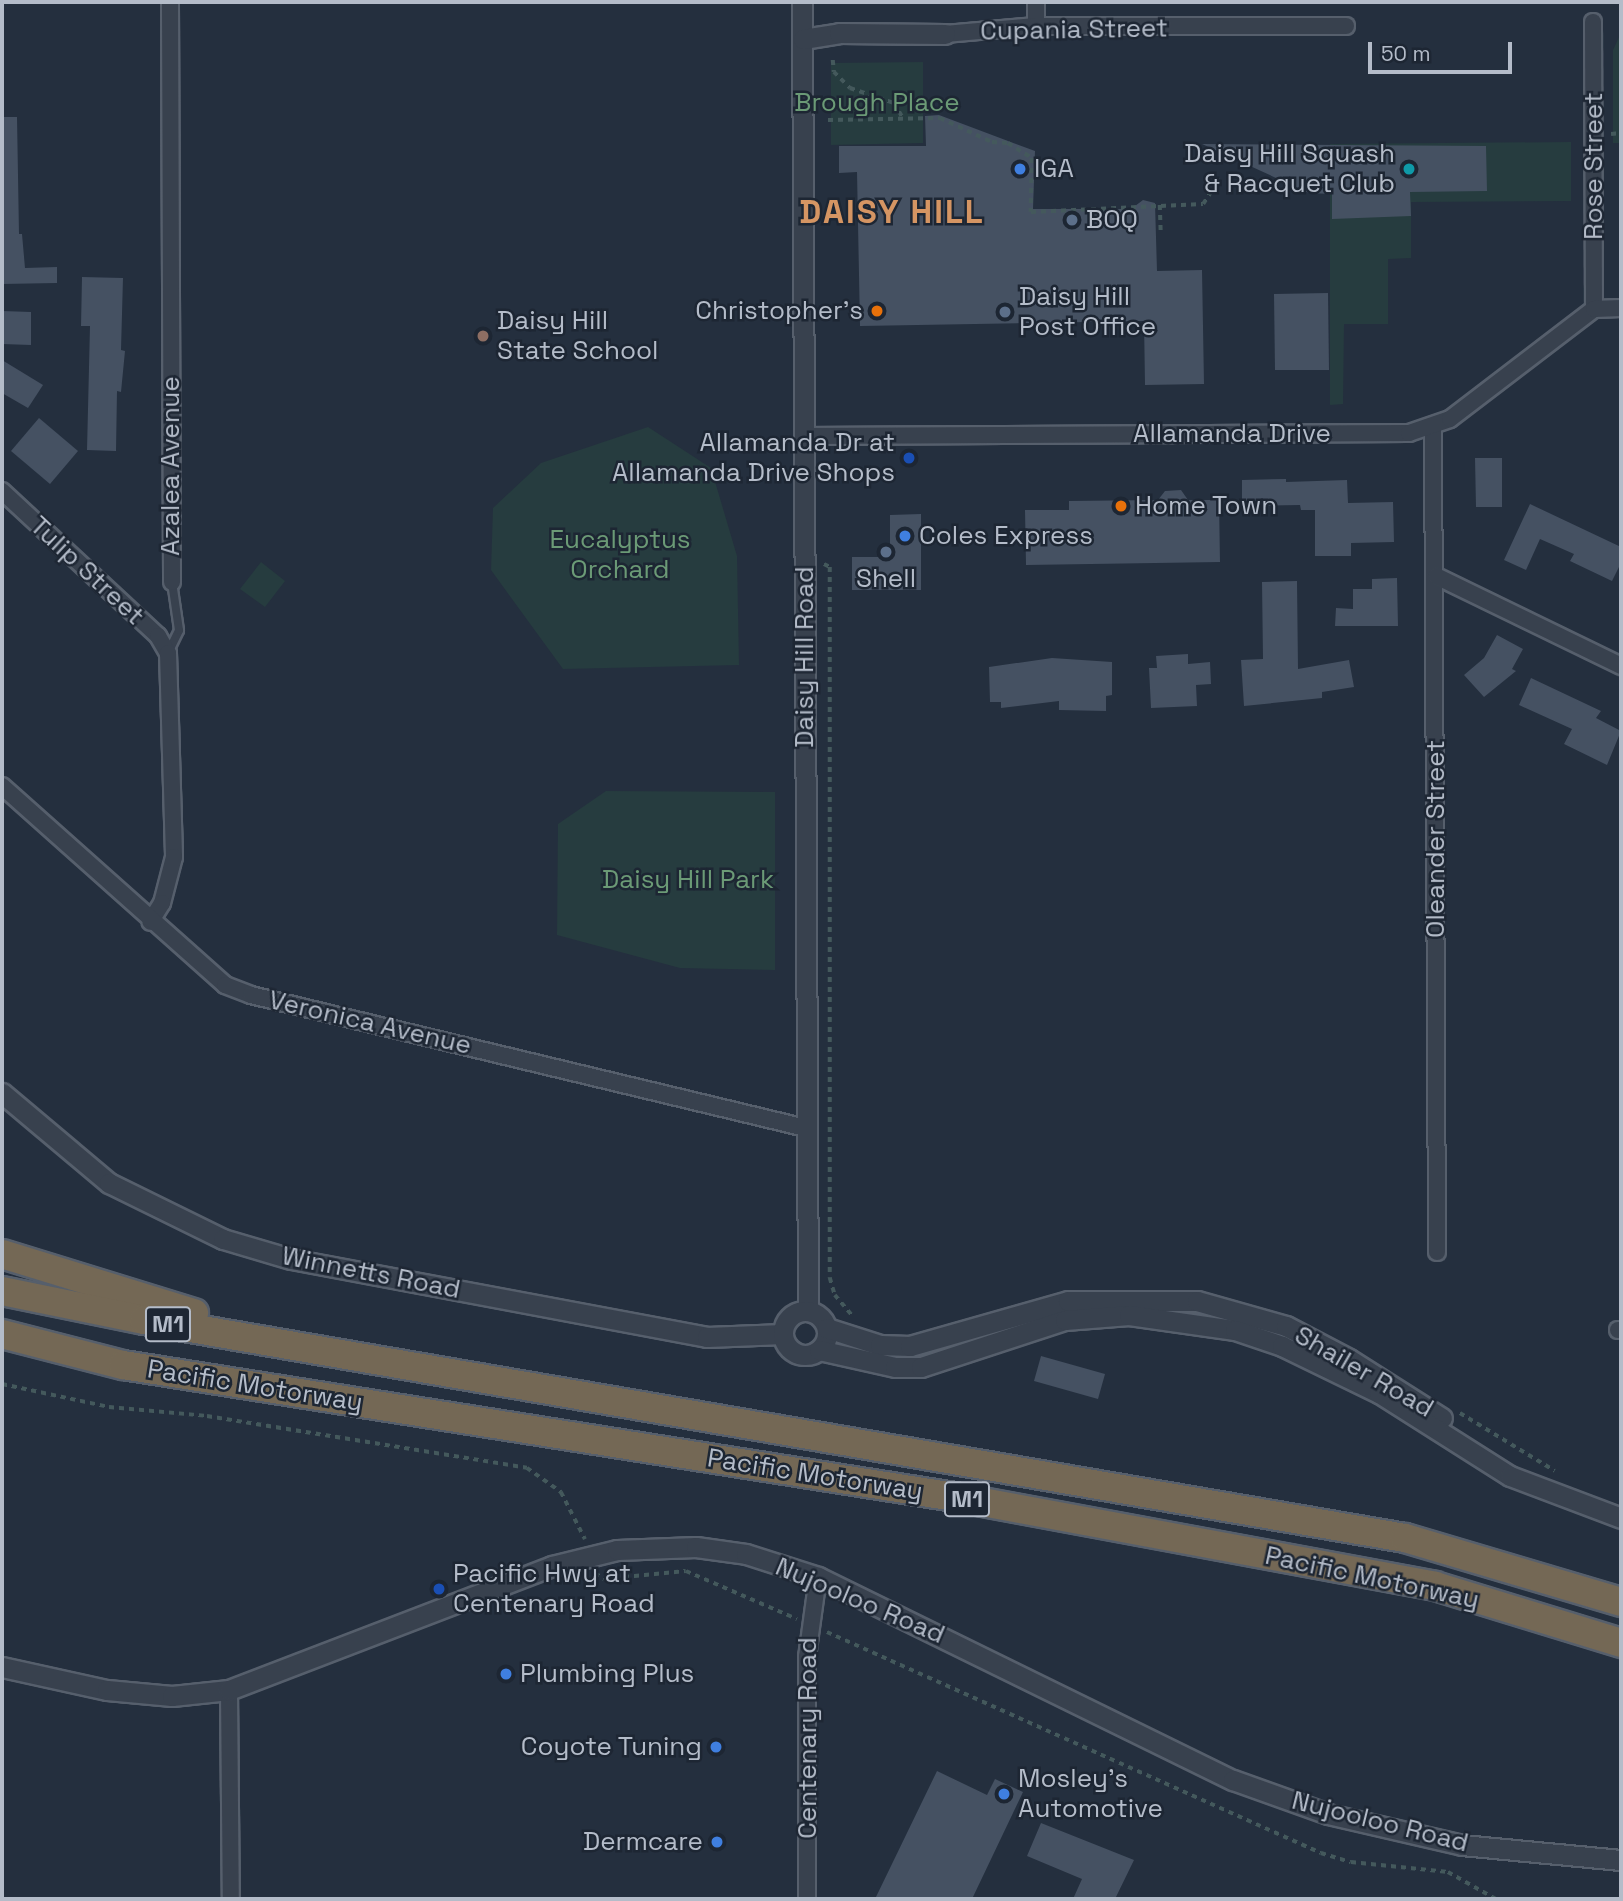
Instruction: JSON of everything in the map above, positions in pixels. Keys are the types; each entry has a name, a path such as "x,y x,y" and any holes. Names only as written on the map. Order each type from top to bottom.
{"highway":[{"path":"2,1254 55,1273 334,1352"},
{"name":"Pacific Motorway","path":"2,1291 334,1352 1405,1538 1621,1602"},
{"name":"Pacific Motorway","path":"2,1334 124,1365 961,1498 1422,1583 1621,1643"}],"street":[{"name":"Azalea Avenue","path":"170,2 172,582"},
{"name":"Daisy Hill Road","path":"802,2 808,1311"},
{"path":"1036,2 1036,26"},
{"name":"Rose Street","path":"1593,22 1594,309"},
{"name":"Cupania Street","path":"803,39 839,33 945,34 1036,26 1346,26"},
{"path":"1594,309 1621,308"},
{"name":"Allamanda Drive","path":"804,436 1409,433 1433,427 1487,394 1594,309"},
{"name":"Oleander Street","path":"1433,427 1436,576 1437,1252"},
{"name":"Tulip Street","path":"2,491 158,636 168,653"},
{"path":"1436,576 1621,666"},
{"name":"Azalea Avenue","path":"150,922 162,904 173,857 168,653"},
{"name":"Veronica Avenue","path":"2,786 150,922 225,985 251,995 806,1128"},
{"name":"Winnetts Road","path":"2,1093 109,1183 223,1239 291,1259 707,1338 783,1334"},
{"name":"Shailer Road","path":"827,1328 880,1345 910,1346 1068,1301 1197,1301 1286,1326 1349,1359 1621,1518"},
{"path":"808,1311 821,1317 827,1328 819,1350 806,1355 793,1351 783,1334 791,1316 808,1311"},
{"name":"Shailer Road","path":"819,1350 895,1367 921,1367 1065,1320 1129,1315 1235,1330 1282,1346 1379,1394 1510,1476 1557,1483"},
{"name":"Nujooloo Road","path":"2,1667 107,1690 172,1696 229,1690 552,1566 590,1555 645,1547 696,1546 746,1554 818,1577 1233,1780 1328,1814 1462,1845 1621,1860"},
{"name":"Centenary Road","path":"807,1899 808,1624 818,1577"},
{"path":"229,1690 231,1899"}],"lane":[{"name":"Azalea Avenue","path":"168,653 179,630 172,582"}],"path":[{"path":"833,60 834,72 850,88 894,103 903,118"},
{"path":"828,120 940,118 992,142 1008,143 1032,158 1031,212 1132,211 1141,204 1203,204 1219,179"},
{"path":"1160,205 1161,232"},
{"path":"830,567 833,1289"},
{"path":"2,1384 109,1407 207,1416 527,1468 552,1482 569,1502 597,1578 686,1571 1321,1853 1351,1862 1448,1872 1496,1899"},
{"path":"1502,1439 1557,1483"}],"green space":[{"path":"1621,33 1621,143 1613,143 1613,50"},
{"name":"Brough Place","path":"923,62 923,143 831,145 831,63"},
{"path":"1571,142 1571,201 1411,202 1411,258 1388,259 1388,324 1344,324 1343,404 1330,405 1330,144"},
{"name":"Eucalyptus Orchard","path":"648,427 711,468 737,556 739,665 563,669 491,570 493,508 541,463"},
{"path":"261,562 285,581 265,607 240,589"},
{"name":"Daisy Hill Park","path":"606,791 775,792 775,970 680,968 557,935 558,824"}],"building":[{"path":"939,115 1035,151 1033,209 1131,209 1143,200 1155,203 1157,271 1202,270 1204,384 1145,385 1144,321 860,326 857,172 839,173 839,146 926,146 925,116"},
{"path":"2,117 17,117 19,234 22,234 25,268 57,267 57,283 2,284"},
{"name":"Daisy Hill Squash & Racquet Club","path":"1202,144 1486,146 1487,191 1410,192 1411,216 1332,219 1332,194 1309,193"},
{"path":"82,277 123,278 121,350 125,351 121,392 117,391 116,451 87,450 90,326 81,326"},
{"path":"1328,293 1329,370 1275,370 1274,294"},
{"path":"2,311 31,312 31,345 2,344"},
{"path":"2,360 43,385 28,408 2,393"},
{"path":"39,418 78,451 50,484 11,451"},
{"path":"1475,458 1502,458 1502,507 1476,507"},
{"path":"1286,479 1286,482 1347,480 1348,503 1393,502 1394,542 1351,543 1351,556 1315,556 1315,510 1301,510 1300,505 1242,506 1242,480"},
{"path":"1181,490 1188,500 1219,500 1220,562 1026,565 1025,510 1069,510 1069,501 1158,500 1165,491"},
{"path":"1530,504 1621,547 1621,563 1612,581 1570,561 1574,554 1540,539 1526,570 1504,560"},
{"name":"Coles Express","path":"921,514 921,590 852,590 852,557 890,557 890,515"},
{"path":"1397,578 1398,626 1335,626 1336,608 1353,609 1353,589 1372,589 1372,579"},
{"path":"1297,581 1298,669 1349,660 1354,687 1322,692 1322,698 1244,706 1241,660 1263,659 1262,582"},
{"path":"1497,635 1523,649 1512,669 1516,671 1484,697 1464,675 1484,658"},
{"path":"1188,654 1188,664 1210,662 1211,684 1196,685 1197,706 1151,708 1149,668 1157,668 1156,656"},
{"path":"1052,658 1112,662 1112,695 1106,696 1106,711 1059,710 1059,701 1001,708 1001,702 990,702 989,667"},
{"path":"1531,678 1601,711 1596,718 1621,731 1607,765 1564,744 1572,729 1519,705"},
{"path":"1041,1356 1105,1374 1098,1399 1034,1381"},
{"path":"937,1771 987,1795 995,1779 1023,1792 972,1899 875,1899"},
{"path":"1041,1823 1134,1860 1115,1899 1073,1899 1082,1879 1027,1856"}],"place":[{"name":"IGA","path":"1020,169"},
{"name":"Daisy Hill Squash & Racquet Club","path":"1409,169"},
{"name":"BOQ","path":"1072,220"},
{"name":"Christopher's","path":"877,311"},
{"name":"Daisy Hill Post Office","path":"1005,312"},
{"name":"Daisy Hill State School","path":"483,336"},
{"name":"Allamanda Dr at Allamanda Drive Shops","path":"909,458"},
{"name":"Home Town","path":"1121,506"},
{"name":"Coles Express","path":"905,536"},
{"name":"Shell","path":"886,552"},
{"name":"Pacific Hwy at Centenary Road","path":"439,1589"},
{"name":"Plumbing Plus","path":"506,1674"},
{"name":"Coyote Tuning","path":"716,1747"},
{"name":"Mosley's Automotive","path":"1004,1794"},
{"name":"Dermcare","path":"717,1842"}],"district":[{"name":"DAISY HILL","path":"892,213"}]}
